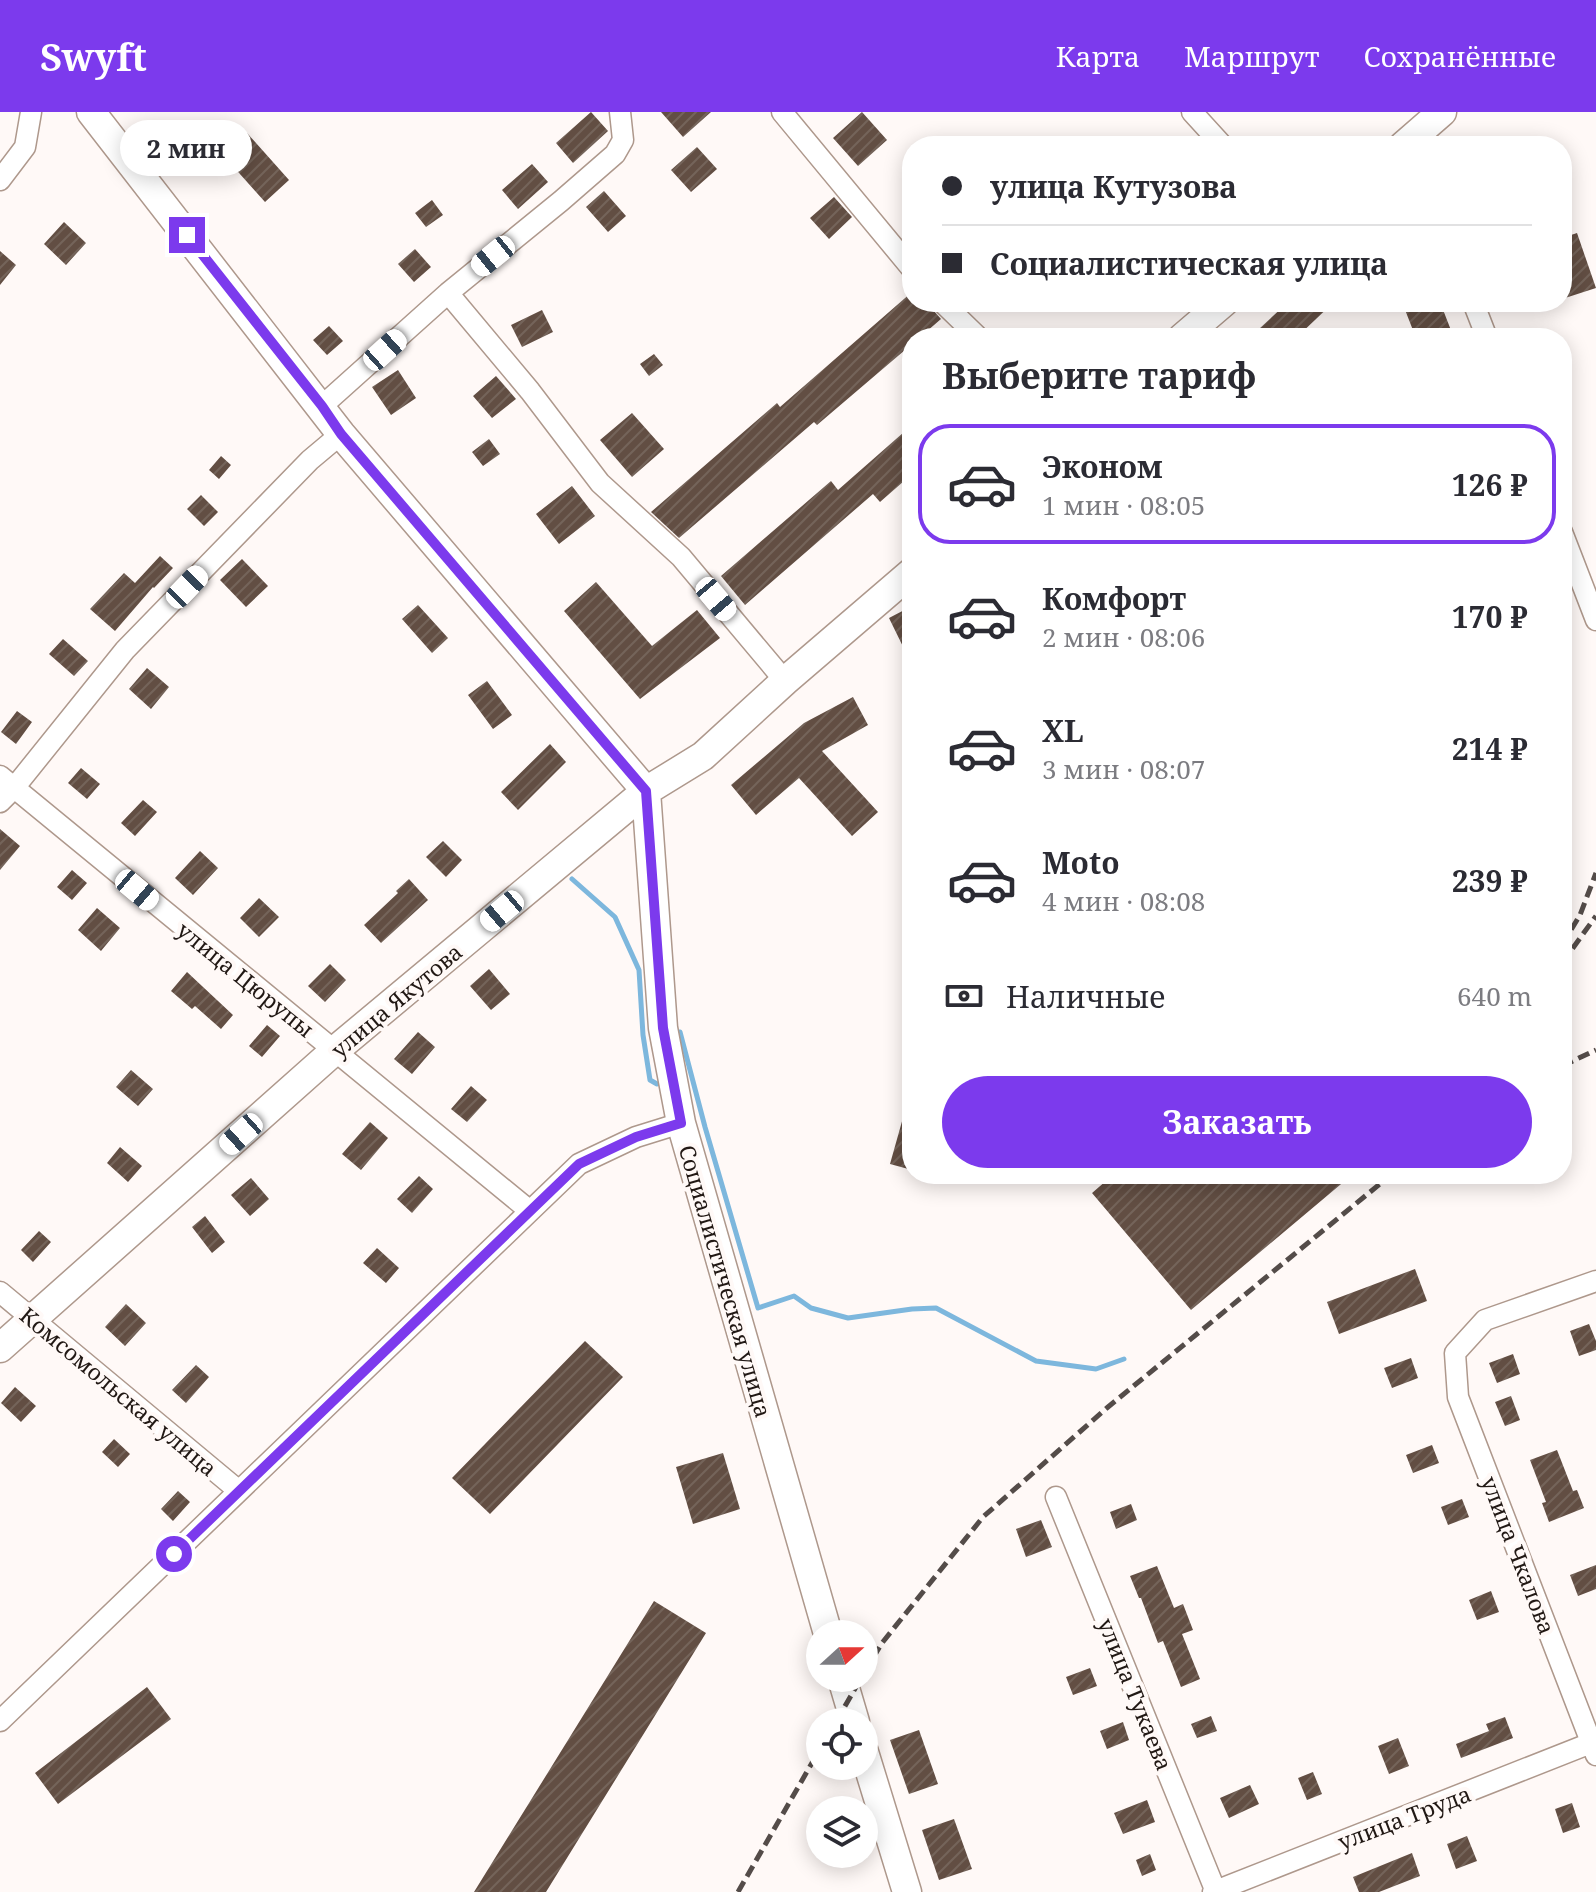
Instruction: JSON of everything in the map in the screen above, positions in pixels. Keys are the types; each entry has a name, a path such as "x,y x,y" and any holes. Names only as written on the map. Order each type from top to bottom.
{"street":[{"path":"0,180 25,147 31,112"},
{"path":"91,112 341,434 646,791"},
{"path":"322,406 448,293 615,154 623,140 620,112"},
{"path":"782,112 902,257"},
{"path":"1192,112 1214,136"},
{"path":"1414,136 1442,112"},
{"path":"448,293 530,391 600,483 681,557 785,681"},
{"path":"952,312 969,328"},
{"path":"1194,328 1212,312"},
{"path":"5,789 125,650 310,460 341,434"},
{"path":"1572,558 1596,620"},
{"name":"улица Якутова","path":"0,1348 333,1052 646,791 703,756 902,581"},
{"name":"улица Цюрупы","path":"5,789 530,1211"},
{"name":"Социалистическая улица","path":"646,791 663,1028 681,1123 824,1620"},
{"path":"0,1721 579,1164 636,1137 681,1123"},
{"name":"улица Чкалова","path":"1595,1746 1458,1397 1455,1353 1485,1320 1596,1281"},
{"name":"Комсомольская улица","path":"0,1292 239,1491"},
{"name":"улица Тукаева","path":"1056,1497 1215,1892"},
{"name":"улица Труда","path":"1215,1892 1595,1746"},
{"path":"873,1780 907,1892"}],"building":[{"path":"591,112 608,131 573,163 556,143"},
{"path":"661,112 711,112 683,137"},
{"path":"862,112 887,140 858,166 833,138"},
{"path":"247,133 289,180 265,202 223,155"},
{"path":"697,147 717,169 691,192 671,170"},
{"path":"532,164 548,182 518,209 502,190"},
{"path":"604,191 626,216 608,232 586,207"},
{"path":"834,197 852,217 829,239 810,218"},
{"path":"432,200 443,215 426,227 415,213"},
{"path":"64,222 86,243 66,265 44,244"},
{"path":"1577,233 1596,288 1572,296 1572,235"},
{"path":"415,249 431,267 414,282 398,264"},
{"path":"0,251 16,265 0,285"},
{"path":"902,301 902,312 935,312 941,319 931,328 902,328 902,353 817,425 814,422 679,538 651,512 777,403 780,407"},
{"path":"542,310 553,332 522,347 511,325"},
{"path":"1277,312 1323,312 1307,328 1260,328"},
{"path":"1406,312 1444,312 1450,328 1412,328"},
{"path":"329,326 343,341 327,355 313,340"},
{"path":"654,354 663,365 649,376 640,364"},
{"path":"398,370 416,398 391,415 372,387"},
{"path":"496,376 516,399 492,418 473,396"},
{"path":"632,413 664,449 632,477 600,440"},
{"path":"902,434 902,483 880,502 873,494 745,605 721,576 831,481 838,490"},
{"path":"489,439 500,454 483,466 472,452"},
{"path":"221,456 231,465 219,479 209,470"},
{"path":"572,486 595,516 559,544 536,514"},
{"path":"201,495 218,512 204,526 187,509"},
{"path":"160,556 173,568 115,631 90,609 124,573 135,583"},
{"path":"242,559 268,586 246,607 220,580"},
{"path":"596,582 652,646 697,610 720,638 640,699 564,611"},
{"path":"418,605 448,638 432,653 402,619"},
{"path":"902,611 902,645 889,618"},
{"path":"63,639 88,661 74,676 49,654"},
{"path":"147,668 169,687 151,709 129,689"},
{"path":"487,681 512,715 493,729 468,695"},
{"path":"853,697 868,725 822,751 878,812 852,836 799,778 756,815 731,785 804,723"},
{"path":"17,711 32,722 16,744 1,732"},
{"path":"550,744 566,762 518,810 501,792"},
{"path":"81,768 100,784 87,799 68,783"},
{"path":"143,800 157,812 135,836 121,823"},
{"path":"0,829 20,846 0,870"},
{"path":"443,841 462,860 446,877 426,857"},
{"path":"200,851 218,868 193,895 175,878"},
{"path":"72,870 87,883 72,900 57,887"},
{"path":"409,879 428,900 381,943 364,925"},
{"path":"259,898 279,917 259,937 240,918"},
{"path":"97,908 120,928 101,951 78,930"},
{"path":"330,964 346,980 325,1002 308,986"},
{"path":"489,969 510,994 491,1010 470,986"},
{"path":"187,972 233,1015 221,1029 195,1006 192,1009 171,991"},
{"path":"267,1025 280,1036 262,1057 249,1046"},
{"path":"418,1032 435,1047 412,1074 394,1059"},
{"path":"131,1070 153,1089 138,1106 116,1087"},
{"path":"471,1086 487,1100 467,1122 451,1109"},
{"path":"902,1121 902,1167 890,1164"},
{"path":"370,1122 388,1138 361,1170 342,1154"},
{"path":"120,1147 142,1166 128,1182 107,1163"},
{"path":"419,1176 433,1189 412,1213 397,1199"},
{"path":"251,1178 269,1199 250,1216 231,1195"},
{"path":"1102,1184 1341,1184 1191,1310 1092,1193"},
{"path":"205,1216 225,1242 212,1253 192,1227"},
{"path":"39,1231 51,1242 33,1262 21,1250"},
{"path":"377,1248 399,1268 386,1283 363,1263"},
{"path":"1415,1269 1427,1301 1339,1334 1327,1302"},
{"path":"126,1304 146,1323 125,1346 105,1327"},
{"path":"1589,1324 1596,1350 1579,1356 1570,1331"},
{"path":"585,1341 623,1377 490,1514 452,1478"},
{"path":"1513,1354 1520,1374 1497,1383 1489,1363"},
{"path":"1411,1358 1418,1378 1392,1388 1384,1368"},
{"path":"196,1365 209,1377 186,1403 172,1390"},
{"path":"15,1387 36,1406 21,1422 1,1403"},
{"path":"1511,1396 1520,1420 1505,1426 1495,1402"},
{"path":"114,1439 130,1454 118,1467 102,1452"},
{"path":"1432,1445 1439,1463 1413,1473 1406,1455"},
{"path":"1557,1450 1573,1491 1577,1490 1584,1508 1549,1522 1542,1503 1546,1502 1530,1460"},
{"path":"723,1453 740,1509 693,1524 676,1467"},
{"path":"178,1491 190,1502 173,1521 161,1509"},
{"path":"1462,1499 1469,1517 1448,1525 1441,1507"},
{"path":"1131,1504 1137,1520 1116,1529 1110,1512"},
{"path":"1041,1520 1052,1547 1026,1557 1016,1529"},
{"path":"1596,1565 1596,1589 1578,1596 1570,1575"},
{"path":"1157,1566 1174,1608 1183,1604 1193,1630 1182,1634 1200,1679 1181,1687 1163,1641 1158,1643 1130,1576"},
{"path":"1491,1591 1499,1612 1477,1620 1469,1600"},
{"path":"654,1601 706,1633 546,1892 474,1892"},
{"path":"1090,1668 1097,1686 1073,1695 1066,1677"},
{"path":"147,1687 171,1719 58,1804 35,1773"},
{"path":"1211,1716 1217,1731 1197,1738 1191,1724"},
{"path":"1505,1717 1513,1738 1461,1758 1456,1744 1489,1731 1486,1724"},
{"path":"1123,1722 1129,1740 1107,1749 1100,1731"},
{"path":"919,1730 938,1784 909,1794 890,1740"},
{"path":"1398,1738 1409,1766 1389,1774 1378,1746"},
{"path":"1313,1772 1322,1794 1307,1800 1298,1778"},
{"path":"1250,1785 1259,1804 1229,1818 1220,1798"},
{"path":"1147,1800 1155,1822 1123,1834 1114,1813"},
{"path":"1572,1803 1580,1827 1563,1833 1555,1809"},
{"path":"954,1819 972,1869 939,1880 922,1830"},
{"path":"1467,1836 1477,1861 1456,1869 1447,1844"},
{"path":"1412,1853 1420,1876 1379,1892 1359,1892 1353,1877"},
{"path":"1150,1854 1156,1870 1142,1876 1136,1860"}],"waterway":[{"path":"572,879 615,917 639,970 643,1035 650,1080 657,1084"},
{"path":"680,1032 758,1308 794,1296 811,1308 848,1318 936,1308 1036,1361 1096,1369 1124,1359"}],"railway":[{"path":"1572,928 1596,873"},
{"path":"1572,949 1596,916"},
{"path":"1572,1061 1596,1050"},
{"path":"878,1650 983,1517 1108,1407 1380,1184"},
{"path":"844,1708 853,1692"},
{"path":"738,1892 806,1773"}],"route":[{"path":"174,1554 579,1164 636,1137 681,1123 663,1028 646,791 341,434 187,235"}]}
